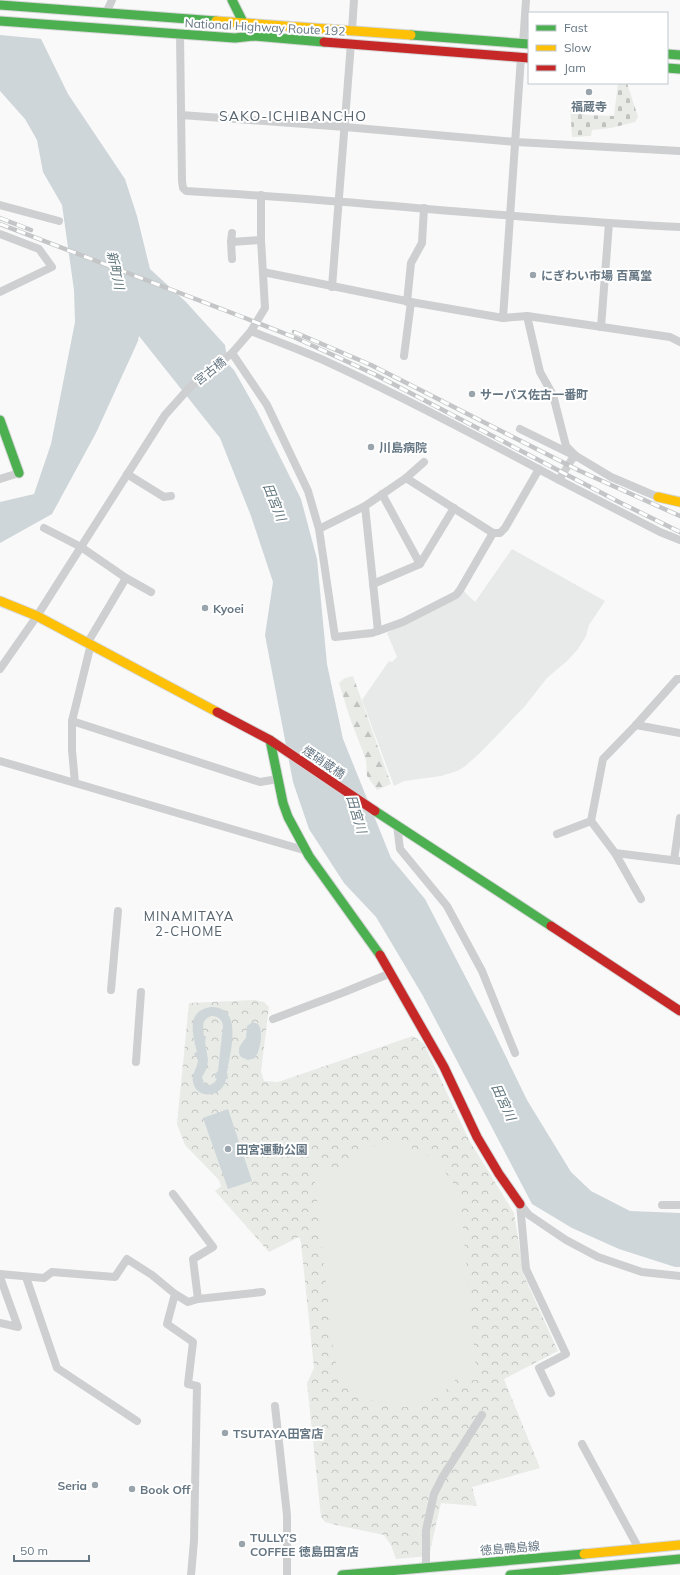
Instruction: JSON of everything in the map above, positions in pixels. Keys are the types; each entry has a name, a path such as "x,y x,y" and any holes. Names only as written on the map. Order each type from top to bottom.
{"main road":[{"path":"232,0 242,22 253,36"},
{"name":"National Highway Route 192","path":"0,6 32,5 106,13 526,44"},
{"name":"National Highway Route 192","path":"0,21 235,38 253,36 525,58"},
{"path":"668,54 680,55"},
{"path":"668,68 680,70"},
{"path":"0,420 19,473"},
{"path":"658,497 680,502"},
{"name":"煙硝蔵橋","path":"0,601 38,616 270,740 680,1011"},
{"path":"270,740 283,803 288,817 307,851 384,959 444,1067 477,1137 499,1174 520,1204"},
{"name":"徳島鴨島線","path":"342,1575 372,1574 680,1544"},
{"path":"511,1575 680,1559"}],"street":[{"path":"106,13 112,0"},
{"path":"352,30 354,0"},
{"path":"526,0 526,44"},
{"path":"180,34 183,188 186,191 261,195 610,223 680,227"},
{"path":"332,287 351,43"},
{"path":"503,318 516,142 525,58"},
{"path":"181,115 345,127 516,142 680,151"},
{"name":"宮古橋","path":"0,669 38,616 165,415 190,387 231,354 251,331 265,308 261,240 261,195"},
{"path":"0,205 59,221"},
{"path":"404,356 412,263 422,243 424,208"},
{"path":"601,327 610,223"},
{"path":"232,233 232,259"},
{"path":"0,234 39,249 52,267 0,292"},
{"path":"231,242 261,240"},
{"path":"263,272 409,302 503,318 526,316 670,337 680,342"},
{"path":"526,316 540,372 553,395 566,446 576,456"},
{"path":"251,331 320,359 367,381 660,532 680,540"},
{"path":"231,354 267,405 308,491 319,529 334,637 378,631 403,622 456,595 493,533"},
{"path":"520,430 576,456 611,476 658,497"},
{"path":"559,480 572,459 576,456"},
{"path":"319,529 365,506 406,478 424,462"},
{"path":"406,478 493,533 500,533 505,528 539,469"},
{"path":"0,479 19,473"},
{"path":"127,474 164,497 171,496"},
{"path":"382,494 420,564"},
{"path":"365,506 378,631"},
{"path":"373,584 420,564 454,508"},
{"path":"44,528 81,547 126,578 151,592"},
{"path":"75,783 72,750 72,721 90,643 126,578"},
{"path":"641,899 615,853 591,821 603,759 636,725 676,678 680,679"},
{"path":"72,721 260,782 278,778"},
{"path":"636,725 680,733"},
{"path":"0,761 307,851"},
{"path":"615,853 677,861 680,818"},
{"path":"557,834 591,821"},
{"path":"395,824 400,849 447,906 482,970 515,1053"},
{"path":"111,990 118,911"},
{"path":"273,1019 342,994 391,973"},
{"path":"136,1062 141,992"},
{"path":"173,1194 213,1247 193,1259 198,1299"},
{"path":"520,1204 529,1215 554,1232 598,1257 642,1272 680,1276"},
{"path":"520,1204 526,1269 566,1354 539,1368 551,1393"},
{"path":"662,1204 680,1205"},
{"path":"0,1323 18,1327 0,1276 44,1278 52,1272 115,1277 127,1259 152,1275 174,1294 188,1302 198,1299 262,1292"},
{"path":"26,1278 57,1368 137,1421"},
{"path":"174,1294 167,1324 193,1342 188,1384 196,1386 194,1541 191,1575"},
{"path":"275,1406 287,1515 287,1575"},
{"path":"426,1568 426,1530 434,1494 442,1478 482,1415"},
{"path":"582,1444 639,1549"}],"shaded area":[{"path":"512,549 605,601 589,625 586,636 578,649 567,661 547,678 525,706 480,753 457,771 441,776 404,781 394,786 362,700 389,661 392,662 397,657 387,633 457,596 463,590 475,602"}],"green space":[{"path":"618,84 627,84 638,117 635,122 611,128 592,130 591,136 572,137 570,103 585,104 585,115 614,116"},
{"path":"353,676 391,784 377,790 367,776 366,760 350,718 339,683 345,678"},
{"name":"田宮運動公園","path":"255,1000 264,1002 269,1007 261,1071 264,1081 278,1082 413,1036 424,1044 469,1140 514,1213 524,1276 558,1351 504,1379 540,1468 472,1487 477,1506 441,1503 429,1556 396,1559 391,1545 384,1535 325,1522 321,1517 307,1383 314,1368 301,1243 299,1237 269,1252 215,1191 221,1186 219,1180 185,1145 177,1124 189,1003"},
{"path":"376,1145 399,1145 421,1151 440,1165 453,1183 461,1206 477,1380 461,1381 460,1374 448,1388 437,1397 410,1407 386,1405 363,1396 345,1380 334,1358 314,1172 328,1170 329,1178 337,1168 355,1154"}],"water":[{"path":"0,0 22,0 68,94 125,179 137,216 150,269 186,302 225,345 228,364 234,370 257,411 301,499 317,559 327,664 343,739 391,858 425,899 492,1028 527,1100 571,1172 591,1191 630,1211 680,1213 680,1267 675,1267 619,1249 572,1228 532,1204 423,996 376,917 344,883 309,829 293,782 265,635 273,582 251,516 220,438 139,336 96,433 52,514 0,543 0,502 34,494 51,444 75,322 74,290 62,205 43,172 37,140 25,119 0,91"},
{"path":"211,1007 221,1009 228,1014 232,1032 232,1043 227,1072 228,1079 226,1079 220,1090 210,1094 199,1092 195,1088 193,1082 198,1058 194,1053 197,1052 193,1025 197,1013 203,1009","holes":["213,1016 218,1017 223,1026 218,1071 215,1074 215,1078 217,1078 215,1082 210,1085 204,1083 202,1077 207,1068 208,1060 205,1042 206,1036 204,1036 203,1027 204,1022"]},
{"path":"253,1022 258,1024 260,1027 261,1041 255,1058 248,1060 241,1057 239,1049 246,1038 247,1026"},
{"name":"田宮運動公園","path":"228,1109 252,1181 228,1189 203,1118"}],"pier":[{"path":"0,0 24,0 43,39 0,35"}],"railway":[{"path":"0,218 31,230"},
{"path":"0,224 296,338 374,374 619,502 680,532"},
{"path":"294,332 371,365 580,471 680,516"}],"traffic: fast":[{"path":"232,0 246,28"},
{"path":"0,5 216,21"},
{"path":"0,21 235,38 253,36 324,42"},
{"path":"411,35 528,44"},
{"path":"668,54 680,55"},
{"path":"668,68 680,69"},
{"path":"0,420 19,473"},
{"path":"270,740 283,803 288,817 309,856 380,955"},
{"path":"375,811 551,926"},
{"path":"342,1575 584,1554"},
{"path":"510,1575 680,1559"}],"traffic: slow":[{"path":"216,21 411,35"},
{"path":"658,497 680,502"},
{"path":"0,601 37,616 217,712"},
{"path":"584,1554 680,1545"}],"traffic: jam":[{"path":"324,42 528,58"},
{"path":"217,712 270,740 375,811"},
{"path":"551,926 680,1011"},
{"path":"380,955 444,1067 477,1137 499,1174 520,1204"}],"place":[{"name":"福蔵寺","path":"589,92"},
{"name":"にぎわい市場 百萬堂","path":"533,275"},
{"name":"サーパス佐古一番町","path":"472,394"},
{"name":"川島病院","path":"371,447"},
{"name":"Kyoei","path":"205,608"},
{"name":"田宮運動公園","path":"228,1149"},
{"name":"TSUTAYA田宮店","path":"225,1433"},
{"name":"Seria","path":"95,1485"},
{"name":"Book Off","path":"132,1489"},
{"name":"TULLY’S COFFEE 徳島田宮店","path":"242,1544"}],"district":[{"name":"SAKO-ICHIBANCHO","path":"293,116"},
{"name":"MINAMITAYA 2-CHOME","path":"189,924"}],"water label":[{"name":"新町川","path":"116,270"},
{"name":"田宮川","path":"275,502"},
{"name":"田宮川","path":"357,814"},
{"name":"田宮川","path":"504,1102"}]}
